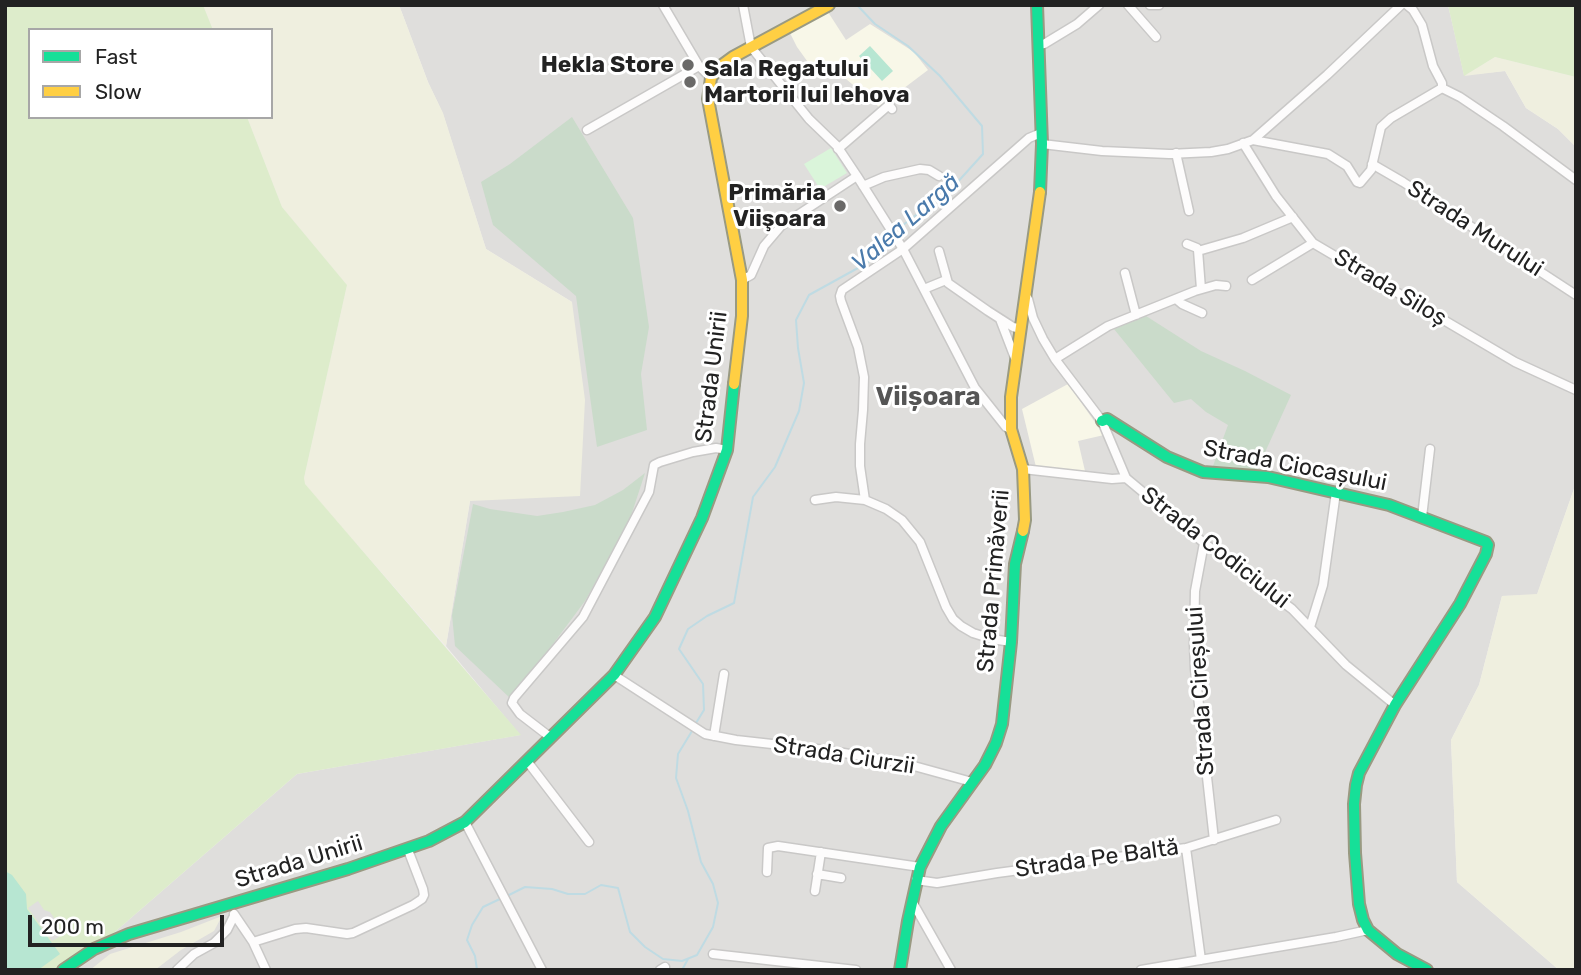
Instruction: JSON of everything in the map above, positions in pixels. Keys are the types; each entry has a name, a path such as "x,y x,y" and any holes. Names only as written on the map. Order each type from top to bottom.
{"street":[{"path":"663,5 699,66 711,78 718,68 733,57 829,5"},
{"path":"743,5 751,47 809,119 838,149 857,176 900,245 975,388 1006,427 1011,429"},
{"name":"Strada Primăverii","path":"900,970 920,867 941,826 985,765 1002,724 1011,642 1015,564 1025,520 1023,469 1011,429 1011,397 1040,196 1042,138 1037,5"},
{"path":"1038,45 1077,24 1099,5"},
{"path":"1128,5 1156,37"},
{"path":"1150,5 1159,5"},
{"path":"1254,140 1401,5"},
{"path":"1407,5 1422,25 1442,88"},
{"path":"587,130 699,66"},
{"name":"Strada Unirii","path":"63,970 94,949 129,934 408,850 465,822 614,675 655,617 702,519 727,450 742,316 742,280 708,99 711,78"},
{"path":"865,500 860,466 864,377 858,347 840,296 842,290 1029,138 1042,138 1102,151 1176,153 1211,152 1254,140 1328,154 1347,166 1360,183 1373,164 1381,127 1391,118 1442,88 1503,126 1576,180"},
{"path":"838,149 889,105 892,109"},
{"name":"Strada Siloș","path":"1243,143 1276,196 1313,243 1515,362 1576,390"},
{"path":"1176,153 1189,211"},
{"name":"Strada Murului","path":"1373,164 1576,295"},
{"path":"863,186 884,177 920,169 929,170 939,176"},
{"path":"742,280 751,275 764,246 781,226 857,176"},
{"path":"1198,251 1243,238 1293,217"},
{"path":"1252,280 1313,243"},
{"path":"1187,244 1198,251 1201,289"},
{"path":"939,251 946,280 956,290 1013,327 1021,329"},
{"path":"1125,273 1136,315"},
{"path":"924,289 946,280"},
{"path":"1055,359 1108,326 1201,289 1216,285 1226,286"},
{"name":"Strada Codiciului","path":"1026,296 1043,339 1055,359 1102,421 1126,478 1203,543 1292,608 1346,665 1395,705"},
{"path":"1176,299 1202,313"},
{"path":"1000,319 1016,361"},
{"name":"Strada Ciocașului","path":"1102,421 1107,419 1167,457 1203,472 1268,477 1390,505 1486,541 1489,549 1460,604 1395,705"},
{"path":"1422,517 1430,449"},
{"path":"550,737 520,714 512,703 583,617 649,492 654,465 693,452 727,450"},
{"path":"1023,469 1112,479 1126,478"},
{"path":"1310,627 1323,585 1336,492"},
{"path":"815,500 836,497 865,500 887,509 902,520 920,542 946,607 961,626 973,633 1011,642"},
{"name":"Strada Cireșului","path":"1203,543 1195,591 1194,645 1214,840"},
{"path":"714,736 724,674"},
{"name":"Strada Ciurzii","path":"614,675 701,733 903,763 972,782"},
{"path":"1395,705 1359,773 1356,785 1354,804 1359,904 1368,930 1397,954 1427,970"},
{"path":"527,761 589,842"},
{"name":"Strada Pe Baltă","path":"916,880 937,883 1186,848 1276,820"},
{"path":"465,822 541,970"},
{"path":"767,872 770,846 920,867"},
{"path":"1186,848 1200,960"},
{"path":"253,942 306,928 353,933 413,905 424,895 408,850"},
{"path":"815,891 821,852"},
{"path":"817,874 841,878"},
{"path":"232,904 234,916 253,942 266,970"},
{"path":"913,904 951,970"},
{"path":"177,970 194,954 214,943 227,930 234,916"},
{"path":"1141,970 1368,930"},
{"path":"713,954 856,970"}],"shaded area":[{"path":"399,5 1448,5 1464,75 1505,71 1526,108 1558,129 1576,147 1576,483 1537,595 1502,596 1479,685 1451,740 1457,882 1559,970 71,970 297,774 520,735 446,646 470,501 572,302 486,249 443,114"},
{"path":"828,12 846,40 870,24 914,52 928,70 879,107 826,62 815,72 790,33"},
{"path":"1068,384 1104,435 1078,441 1085,471 1036,467 1022,409"},
{"path":"38,901 59,925 55,931 59,937 52,941 28,908"}],"green space":[{"path":"5,5 203,5 212,28 28,28 28,119 248,119 282,207 347,285 304,478 305,484 521,735 297,774 71,970 5,970"},
{"path":"203,5 399,5 428,82 443,113 486,249 572,302 585,400 580,496 470,501 446,646 304,484 347,285 282,207 248,119 273,119 273,28 212,28"},
{"path":"1448,5 1576,5 1576,77 1495,57 1464,76"},
{"path":"870,46 893,71 882,81 859,56"},
{"path":"1495,57 1576,77 1576,147 1558,129 1526,108 1505,71 1464,76"},
{"path":"572,117 633,218 649,327 641,374 647,430 597,447 576,296 493,225 481,182 510,164"},
{"path":"831,148 847,173 820,189 804,164"},
{"path":"1146,316 1201,351 1291,395 1257,470 1213,466 1228,425 1191,399 1174,403 1114,329"},
{"path":"645,473 629,522 585,601 510,698 455,646 452,615 473,504 537,516 563,512 595,505 623,490"},
{"path":"1576,483 1576,970 1559,970 1457,882 1451,740 1479,685 1502,596 1537,594"},
{"path":"5,871 12,875 26,894 27,909 60,954 38,970 5,970"},
{"path":"222,916 214,931 181,950 155,970 90,970 110,954"}],"waterway":[{"name":"Valea Largă","path":"857,5 875,24 908,46 940,76 982,126 983,154 954,186 896,233"},
{"name":"Valea Largă","path":"696,723 704,710 703,684 679,649 688,629 734,603 753,497 775,467 799,411 804,383 796,320 809,295 867,263 892,237"},
{"name":"Valea Largă","path":"507,896 525,887 552,889 568,894 585,894 601,885 618,888 630,932 645,947 663,959 682,961 697,955 713,927 718,903 713,884 701,862 676,778 678,754 692,731"},
{"name":"Valea Largă","path":"477,970 475,956 467,940 472,925 483,907 502,898"},
{"path":"682,970 688,959"}],"traffic: fast":[{"path":"1037,5 1042,144 1040,192"},
{"path":"63,970 94,949 129,934 348,869 429,841 465,822 614,675 655,617 702,518 727,450 734,384"},
{"path":"1102,421 1107,419 1167,457 1203,472 1268,477 1389,505 1488,545 1460,604 1395,705 1359,773 1356,785 1355,853 1363,920 1368,930 1397,954 1427,970"},
{"path":"900,970 920,867 941,826 985,765 1002,724 1011,642 1015,564 1023,531"}],"traffic: slow":[{"path":"734,384 742,316 742,280 708,99 711,78 718,68 733,57 829,5"},
{"path":"1023,531 1023,469 1011,429 1011,397 1040,192"}],"place":[{"name":"Hekla Store","path":"688,65"},
{"name":"Sala Regatului Martorii lui Iehova","path":"690,82"},
{"name":"Primăria Viişoara","path":"840,206"}],"district":[{"name":"Viișoara","path":"928,397"}]}
